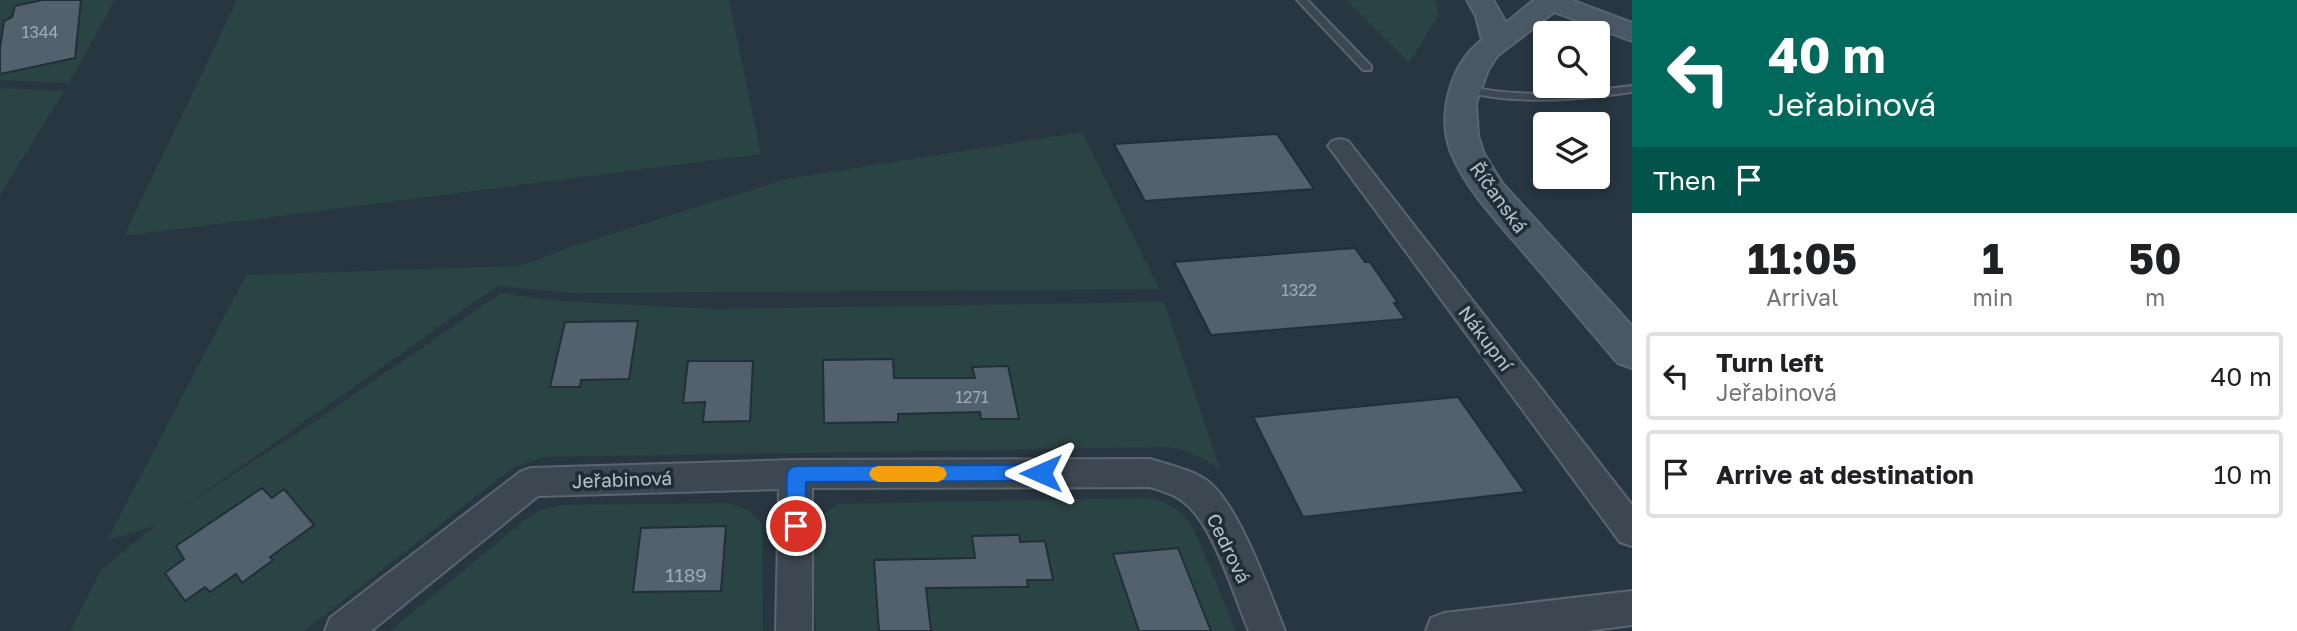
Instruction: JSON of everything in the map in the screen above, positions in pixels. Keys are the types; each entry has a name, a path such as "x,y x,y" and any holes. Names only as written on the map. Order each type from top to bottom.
{"main road":[{"path":"1480,0 1490,16 1497,43"},
{"path":"1549,1 1632,33"},
{"name":"Říčanská","path":"1549,1 1487,50 1473,70 1465,89 1460,119 1462,136 1477,172 1506,212 1632,352"}],"street":[{"name":"Nákupní","path":"1340,146 1632,531"},
{"name":"Cedrová","path":"796,474 1150,473 1175,481 1199,494 1216,516 1267,631"},
{"name":"Jeřabinová","path":"343,631 531,482 796,474"},
{"path":"794,631 796,474"},
{"path":"1444,631 1632,608"}],"lane":[{"path":"1302,0 1367,68"},
{"path":"1465,89 1505,99 1560,99 1632,89"}],"green space":[{"path":"0,0 115,0 69,83 0,80"},
{"path":"237,0 729,0 761,154 124,236"},
{"path":"1347,0 1435,0 1439,14 1409,63"},
{"path":"0,88 64,91 0,195"},
{"path":"1082,132 1159,289 575,293 497,286 182,508 314,422 501,293 558,301 714,309 1164,302 1221,471 1195,455 1166,447 543,457 515,467 499,478 304,631 70,631 101,570 155,526 107,540 246,275 521,266 570,247 786,179"},
{"path":"1145,498 1173,507 1194,529 1236,631 816,631 813,561 815,533 822,517 838,504"},
{"path":"726,503 746,509 762,523 763,631 390,631 540,510 564,505"}],"building":[{"path":"42,0 81,0 75,58 0,74 4,21 12,17 15,6"},
{"path":"1277,134 1314,189 1145,201 1114,144"},
{"path":"1355,248 1365,262 1370,262 1398,303 1394,303 1405,319 1211,335 1174,262"},
{"path":"638,321 629,379 581,380 580,387 550,387 565,322"},
{"path":"893,359 894,378 975,378 972,367 1008,366 1019,419 981,419 980,412 898,414 898,422 824,423 823,360"},
{"path":"688,361 753,361 750,421 703,422 705,402 683,403"},
{"path":"1458,397 1525,492 1303,517 1253,417"},
{"path":"262,488 272,498 284,489 314,525 270,557 273,560 242,583 236,574 210,592 205,587 185,601 165,573 184,559 176,546"},
{"path":"726,526 721,591 633,592 641,528"},
{"path":"1019,535 1020,542 1045,541 1053,580 1027,580 1028,587 926,588 931,631 879,631 874,560 975,558 972,536"},
{"path":"1178,548 1211,631 1139,631 1113,554"}],"slow traffic":[{"path":"878,474 938,474"}],"route":[{"path":"796,526 796,474 1041,473"}]}
